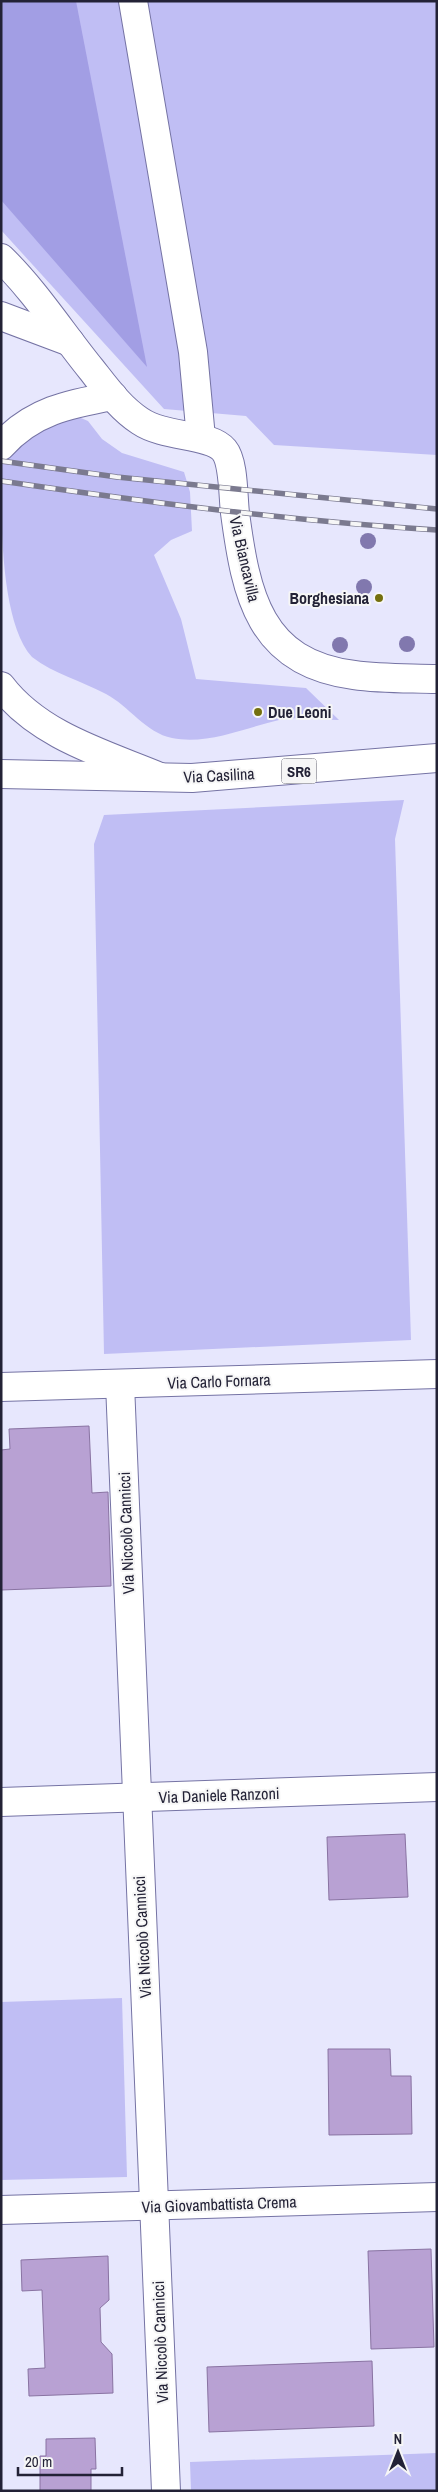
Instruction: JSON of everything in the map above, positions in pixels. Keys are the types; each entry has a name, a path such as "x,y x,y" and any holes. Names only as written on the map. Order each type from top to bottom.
{"street":[{"path":"1,258 33,293 112,396 148,426 164,432 201,438 193,352 133,1"},
{"path":"1,316 70,342"},
{"path":"1,446 18,428 40,415 71,404 112,396"},
{"name":"Via Biancavilla","path":"201,438 216,444 227,456 238,540 247,577 263,622 280,644 303,660 339,673 355,676 437,679"},
{"path":"1,686 28,714 46,726 82,744 161,778"},
{"name":"Via Casilina","path":"1,774 161,778 273,773 437,758"},
{"name":"Via Carlo Fornara","path":"1,1387 437,1374"},
{"name":"Via Niccolò Cannicci","path":"120,1384 166,2491"},
{"name":"Via Daniele Ranzoni","path":"1,1802 437,1787"},
{"name":"Via Giovambattista Crema","path":"1,2210 437,2197"}],"shaded area":[{"path":"1,1 437,1 437,455 274,445 246,416 164,409 1,230"},
{"path":"1,1 76,1 147,367 1,200"},
{"path":"67,412 88,421 102,439 122,453 184,472 190,492 192,531 171,540 154,555 181,619 196,679 306,688 339,720 286,719 226,735 185,740 172,738 154,731 106,694 49,668 32,657 21,641 8,595 2,540 1,466 7,450"},
{"path":"404,800 395,839 411,1340 104,1354 94,844 104,815"},
{"path":"122,1998 127,2177 1,2180 1,2002"},
{"path":"437,2453 437,2491 191,2491 190,2462"}],"building":[{"path":"89,1426 92,1493 108,1492 111,1586 1,1590 1,1450 10,1449 9,1429"},
{"path":"405,1834 408,1897 329,1900 327,1837"},
{"path":"328,2049 390,2049 391,2076 411,2076 412,2134 329,2135"},
{"path":"431,2249 434,2347 371,2349 368,2251"},
{"path":"108,2256 109,2300 100,2308 101,2342 112,2354 113,2393 29,2396 28,2369 45,2368 42,2290 22,2291 21,2260"},
{"path":"372,2361 374,2426 209,2432 207,2367"},
{"path":"95,2438 96,2469 91,2469 91,2491 40,2491 40,2456 46,2456 46,2439"}],"railway":[{"path":"1,461 117,477 437,509"},
{"path":"1,481 219,510 328,522 437,530"}],"place":[{"name":"Borghesiana","path":"379,598"},
{"name":"Due Leoni","path":"258,712"}]}
